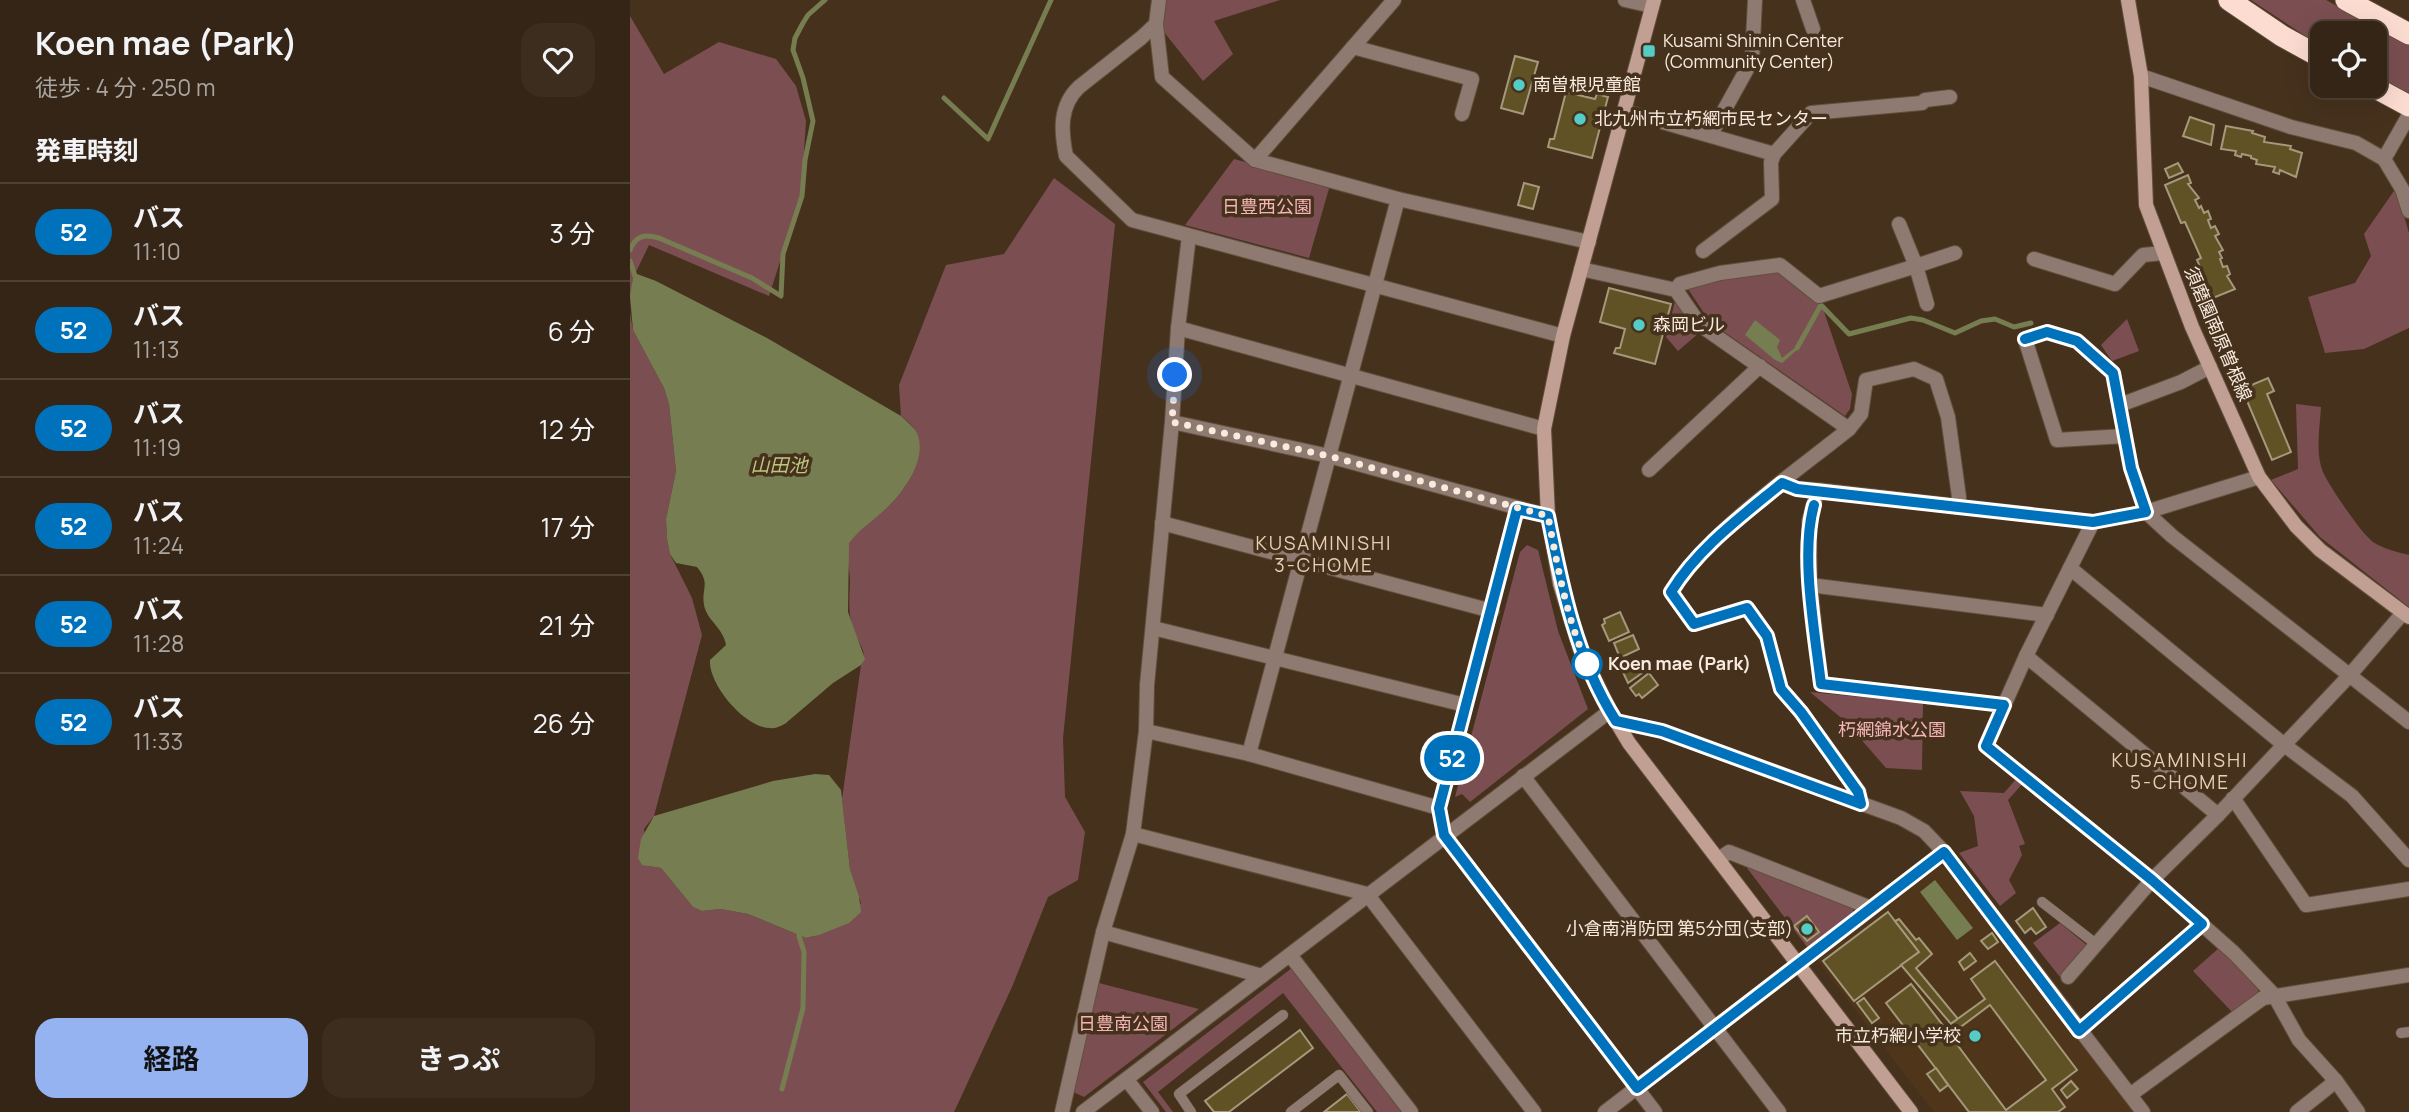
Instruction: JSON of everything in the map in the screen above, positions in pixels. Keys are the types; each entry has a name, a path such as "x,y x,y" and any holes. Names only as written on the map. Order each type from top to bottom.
{"highway":[{"path":"2229,0 2310,51"},
{"path":"2346,0 2400,29"},
{"path":"2386,98 2408,116"}],"street":[{"path":"1159,0 1156,24 1162,77 1255,160 1398,199 1589,242"},
{"path":"1255,160 1394,0"},
{"path":"1625,0 1653,3 1563,336 1544,429 1548,516 1560,584 1580,649 1629,743 1912,1112"},
{"path":"1711,134 1752,60 1755,0"},
{"path":"1803,0 1813,29"},
{"name":"須磨園南原曽根線","path":"2127,0 2141,76 2146,205 2210,367 2259,477 2297,526 2320,550 2406,615"},
{"path":"1156,24 1070,95 1063,112 1066,156 1132,220 1563,336"},
{"path":"1353,47 1472,79 1462,114"},
{"path":"2141,76 2291,127 2356,143 2384,159 2402,189 2409,211"},
{"path":"1703,251 1772,199 1771,162 1774,154 1811,113 1922,103 1925,100 1950,97"},
{"path":"1624,111 1774,154"},
{"path":"2384,159 2408,116"},
{"path":"1249,754 1398,199"},
{"path":"1899,224 1916,265 1927,304"},
{"path":"1062,1112 1103,932 1133,834 1146,731 1147,685 1172,422 1178,328 1189,236"},
{"path":"1676,290 1680,284 1720,273 1780,265 1819,296 1955,253"},
{"path":"2034,260 2115,284 2143,255 2163,253"},
{"path":"1581,269 1676,290 1700,324 1849,429"},
{"path":"1178,328 1544,429"},
{"path":"2125,436 2057,440 2025,339 2047,332 2077,341 2113,373 2120,405 2131,468 2146,512 2172,536 2409,722"},
{"path":"1649,470 1760,366"},
{"path":"2120,405 2181,382 2210,367"},
{"path":"1861,804 1858,792 1801,712 1781,689 1767,636 1747,608 1694,624 1671,592 1682,574 1724,531 1849,429 1861,414 1866,380 1914,369 1936,379 1948,417 1959,497 1956,507"},
{"path":"1172,422 1329,456 1548,516"},
{"path":"1782,483 1797,489 2093,522 2146,512 2259,477"},
{"path":"1818,490 1809,521 1810,585 1821,684 2004,705"},
{"path":"1517,509 1439,808 1444,835 1656,1112"},
{"path":"2093,522 2026,656 1986,746 2152,880 2234,953 2274,995 2299,1040 2336,1081 2358,1112"},
{"path":"1162,523 1492,611"},
{"path":"2070,568 2283,744 2352,796 2409,860"},
{"path":"1810,585 2047,615"},
{"path":"2068,977 2152,880 2218,815 2406,615"},
{"path":"1153,628 1465,705"},
{"path":"2026,656 2218,815"},
{"path":"1613,716 1662,731 1901,818 1924,831 1944,852 2143,1112"},
{"path":"1083,1112 1444,835 1523,776 1613,716"},
{"path":"1146,731 1249,754 1439,808"},
{"path":"1523,776 1779,1112"},
{"path":"2233,799 2306,905 2409,889"},
{"path":"1133,834 1367,894 1534,1112"},
{"path":"1719,859 1729,852 1871,908"},
{"path":"1605,1112 1944,852"},
{"path":"2079,1031 2202,924"},
{"path":"1103,932 1262,976"},
{"path":"1290,955 1411,1112"},
{"path":"2130,1096 2263,998 2409,975"},
{"path":"1127,1080 1152,1112"},
{"path":"2297,1112 2336,1081"}],"lane":[{"path":"2042,902 2096,944"},
{"path":"1191,1112 1179,1094 1283,1015"},
{"path":"1291,1112 1339,1074 1368,1112"}],"shaded area":[{"name":"市立朽網小学校","path":"1939,865 1946,868 2133,1112 1934,1112 1817,960"}],"green space":[{"path":"1153,0 1280,0 1214,21 1233,54 1203,81 1152,17"},
{"path":"2251,0 2326,0 2365,21 2310,21 2310,39"},
{"path":"630,16 664,74 719,42 776,59 796,86 806,121 801,196 769,296 649,245 633,278 630,306"},
{"path":"2387,33 2409,45 2409,95 2387,83"},
{"name":"日豊西公園","path":"1234,159 1330,185 1309,258 1185,225"},
{"path":"1054,178 1115,224 1063,738 1065,797 1085,832 1078,880 1048,897 1012,987 954,1112 630,1112 630,313 633,330 664,388 669,404 676,471 666,519 667,539 670,554 692,598 702,635 654,816 644,829 648,866 661,868 693,907 702,911 721,909 748,914 806,938 812,937 833,929 861,903 850,869 842,799 864,656 850,618 847,549 855,534 887,508 913,473 918,441 913,427 901,416 899,385 946,265 1004,254"},
{"path":"2396,188 2409,233 2409,328 2364,349 2325,353 2308,297 2355,283 2371,256 2364,234"},
{"path":"1776,269 1806,295 1820,300 1852,394 1850,409 1845,416 1710,322 1686,286"},
{"path":"1676,297 1700,332 1678,351 1666,337"},
{"path":"2127,319 2139,351 2112,361 2101,345"},
{"path":"2296,404 2321,407 2321,465 2353,520 2373,542 2409,555 2409,607 2320,537 2271,480 2298,469"},
{"path":"1527,545 1538,550 1558,631 1588,709 1470,802 1462,794 1455,797 1520,552"},
{"name":"朽網錦水公園","path":"1810,692 1923,703 1922,770 1886,768 1845,721"},
{"path":"2017,778 2023,783 2008,800 2025,844 2019,846 2022,855 2009,880 2016,893 2000,906 1959,853 1978,846 1974,816 1960,791 2004,793"},
{"path":"1747,868 1853,908 1853,912 1808,948"},
{"path":"2060,923 2089,947 2060,977 2033,943"},
{"path":"2219,948 2258,988 2258,993 2232,1012 2193,971"},
{"path":"1292,968 1404,1112 1377,1112 1283,993 1158,1092 1173,1112 1166,1112 1143,1082"},
{"name":"日豊南公園","path":"1099,983 1199,1009 1084,1097 1069,1090"}],"water":[{"name":"山田池","path":"637,274 656,281 767,338 901,416 918,436 920,445 917,464 907,483 889,506 849,543 848,612 865,659 861,665 833,683 786,723 776,728 760,726 750,721 730,703 715,681 710,660 726,645 722,633 704,605 704,578 697,567 676,563 670,554 666,519 676,471 669,404 664,388 633,330 630,296 633,278"},
{"path":"1755,320 1780,340 1777,347 1782,358 1796,347 1798,349 1782,363 1775,360 1745,335"},
{"path":"815,774 829,775 841,790 850,869 861,912 849,923 806,938 748,914 721,909 702,911 693,907 661,868 642,865 638,858 641,839 654,816 773,781"},
{"path":"1935,880 1973,928 1957,940 1920,892"}],"building":[{"name":"南曽根児童館","path":"1515,56 1538,62 1523,114 1501,108"},
{"name":"北九州市立朽網市民センター","path":"1566,92 1595,99 1597,94 1608,97 1592,158 1548,147 1550,139 1554,139"},
{"path":"2190,117 2214,125 2211,145 2183,136"},
{"path":"2226,126 2253,131 2252,133 2265,137 2264,142 2291,146 2290,149 2302,153 2296,177 2280,170 2279,174 2273,172 2275,167 2256,164 2257,160 2251,156 2242,154 2241,157 2235,155 2236,151 2221,149"},
{"path":"2178,163 2183,172 2169,178 2165,169"},
{"path":"2188,175 2191,183 2188,184 2199,198 2195,200 2199,208 2201,206 2204,213 2208,211 2211,228 2215,226 2219,234 2215,236 2223,250 2219,252 2222,258 2220,259 2223,267 2227,266 2230,274 2227,276 2235,289 2213,298 2197,260 2201,258 2185,222 2181,223 2165,185"},
{"path":"1524,183 1539,187 1533,209 1518,205"},
{"name":"森岡ビル","path":"1609,288 1671,304 1655,364 1614,353 1616,348 1620,348 1625,329 1600,322"},
{"path":"2268,378 2274,391 2267,394 2291,452 2272,460 2242,389"},
{"path":"1620,612 1629,632 1609,641 1602,625 1605,623 1604,619"},
{"path":"1633,635 1639,649 1620,658 1614,643"},
{"path":"1640,659 1645,671 1628,683 1621,668"},
{"path":"1649,673 1658,685 1642,698 1639,694 1636,696 1630,688"},
{"path":"2033,908 2046,927 2036,934 2031,928 2025,933 2016,921"},
{"path":"1888,912 1919,952 1854,1001 1823,961"},
{"name":"小倉南消防団 第5分団(支部)","path":"1807,916 1819,932 1807,941 1794,926"},
{"path":"1899,919 1932,954 1916,968 1958,1019 1951,1024 1901,965 1919,952 1895,921"},
{"path":"1992,933 1998,942 1988,949 1981,941"},
{"path":"1970,953 1976,961 1964,970 1959,962"},
{"path":"1995,961 2077,1070 2052,1089 2065,1107 2058,1112 1969,1112 1886,1003 1911,984 1945,1028 1985,999 1971,979","holes":["1990,1005 2046,1080 2006,1110 1950,1035"]},
{"path":"1864,998 1879,1018 1872,1023 1857,1003"},
{"path":"1300,1030 1313,1048 1229,1112 1214,1112 1205,1101"},
{"path":"1936,1068 1948,1085 1940,1091 1927,1074"},
{"path":"2071,1081 2078,1089 2067,1098 2061,1090"},
{"path":"1347,1094 1361,1112 1324,1112"}],"waterway":[{"path":"630,250 635,241 642,237 659,238 752,278 781,296 783,254 802,196 805,160 813,121 793,50 795,38 808,15 825,0"},
{"path":"944,98 988,139 1051,0"},
{"path":"630,261 635,276"},
{"path":"1797,348 1821,305 1849,334 1911,318 1955,333 1981,321 1995,319 2014,327 2031,323"},
{"path":"782,1089 803,1008 804,952 799,936"}],"bus line":[{"name":"52","path":"1814,505 1809,521 1810,585 1821,684 2004,705 1986,746 2152,880 2202,924 2079,1031 1944,852 1637,1088 1444,835 1439,808 1512,537 1517,509 1548,516 1560,584 1573,628 1600,693 1616,721 1662,731 1861,804 1858,792 1801,712 1781,689 1767,636 1747,608 1694,624 1671,592 1682,574 1724,531 1782,483 1797,489 2093,522 2146,512 2131,468 2113,373 2077,341 2047,332 2025,339"}],"place":[{"name":"Kusami Shimin Center (Community Center)","path":"1649,51"},
{"name":"南曽根児童館","path":"1519,85"},
{"name":"北九州市立朽網市民センター","path":"1580,119"},
{"name":"森岡ビル","path":"1639,325"},
{"name":"Koen mae (Park)","path":"1587,664"},
{"name":"小倉南消防団 第5分団(支部)","path":"1807,929"},
{"name":"市立朽網小学校","path":"1975,1036"}],"district":[{"name":"KUSAMINISHI 3-CHOME","path":"1324,554"},
{"name":"KUSAMINISHI 5-CHOME","path":"2180,771"}],"route":[{"path":"1175,375 1172,422 1329,456 1548,516 1560,584 1580,649 1590,671 1587,664"}]}
